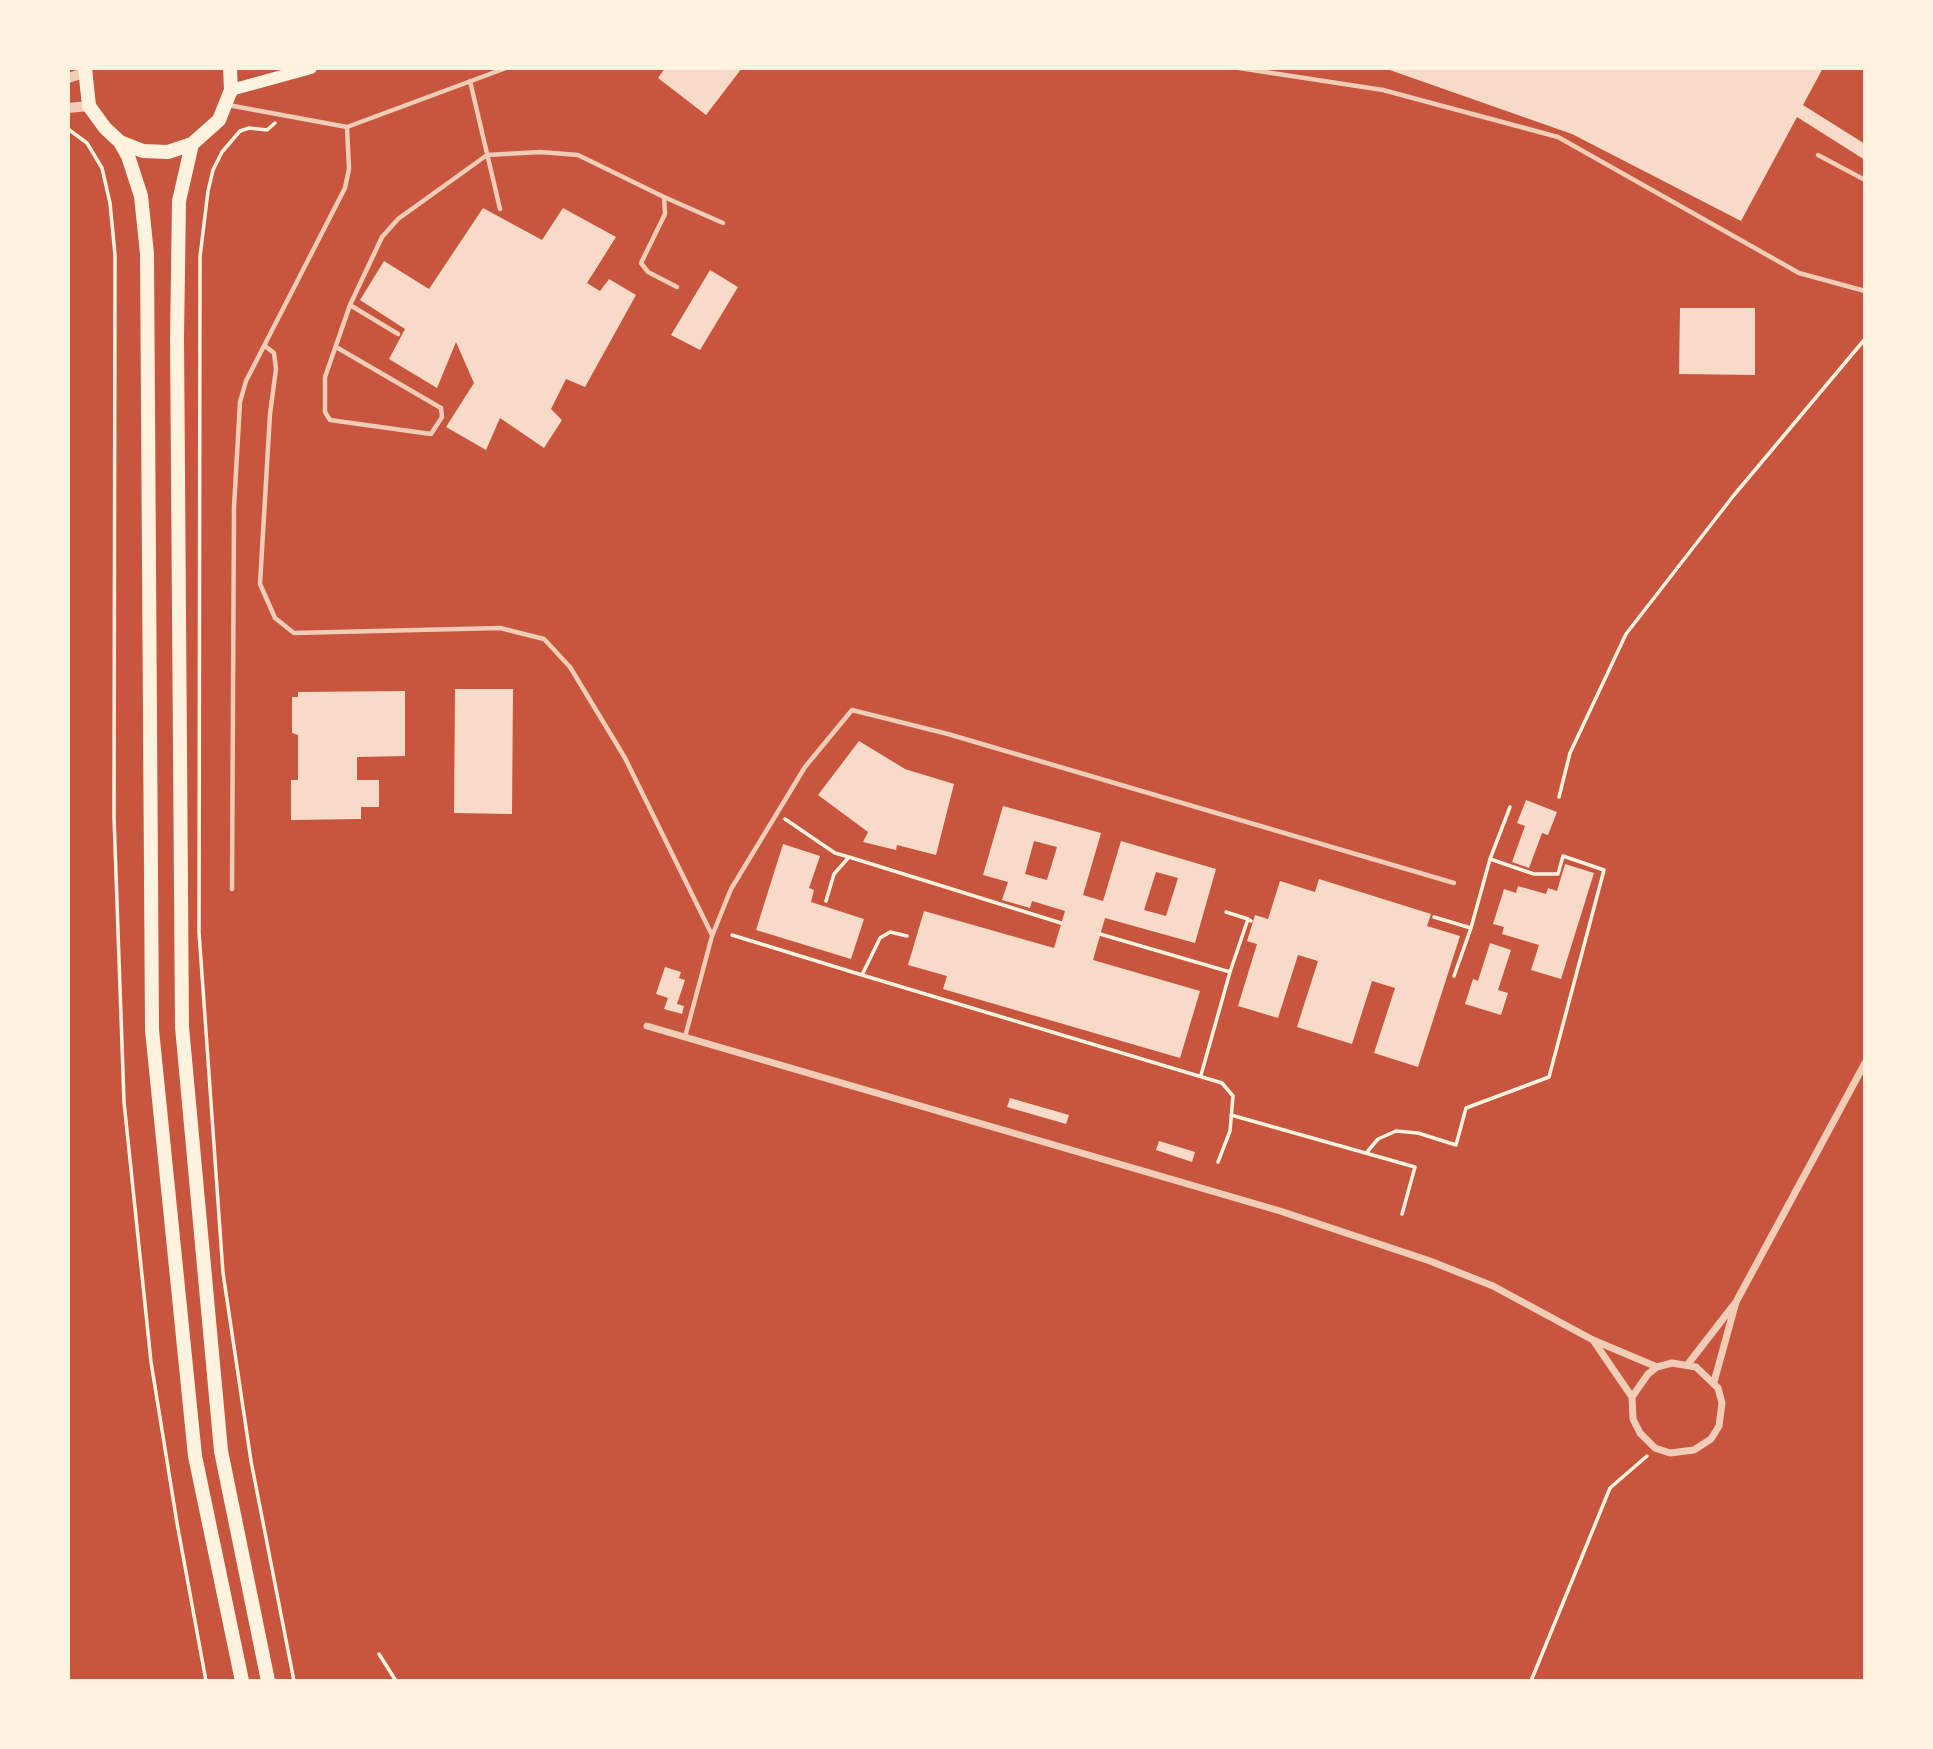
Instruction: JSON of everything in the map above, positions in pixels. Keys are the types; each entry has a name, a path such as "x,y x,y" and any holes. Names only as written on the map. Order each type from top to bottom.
{"highway":[{"path":"120,142 143,151 168,152 192,144 213,127 229,97 230,68"},
{"path":"85,71 89,106 120,142 128,156 141,196 147,254 152,1030 195,1456 242,1681"},
{"path":"192,144 179,201 177,338 182,1027 221,1451 268,1681"}],"main road":[{"path":"229,97 311,68"}],"street":[{"path":"68,78 85,71"},
{"path":"68,108 89,106"},
{"path":"647,1026 1280,1211 1418,1256 1493,1286 1592,1340 1657,1367"},
{"path":"1688,1364 1736,1302 1865,1063"},
{"path":"1714,1382 1736,1302"},
{"path":"1592,1340 1632,1397 1633,1419 1640,1433 1655,1448 1679,1453 1694,1450 1711,1439 1719,1426 1722,1403 1714,1382 1688,1364 1672,1363 1657,1367 1648,1374 1632,1397"}],"lane":[{"path":"229,97 347,127 506,68"},
{"path":"1239,68 1383,90 1558,137 1799,273 1865,291"},
{"path":"470,81 500,209"},
{"path":"232,889 234,508 240,402 246,381 345,188 349,169 347,127"},
{"path":"336,347 441,408 442,418 431,434 330,420 325,412 325,377 350,305 383,237 398,219 486,156 541,152 578,155 723,223"},
{"path":"1818,155 1865,180"},
{"path":"664,197 665,214 641,263 648,272 677,287"},
{"path":"350,305 398,334"},
{"path":"265,346 274,354 276,369 270,414 260,584 275,618 294,633 500,628 544,639 570,667 625,758 712,936"},
{"path":"685,1037 712,936 732,889 805,767 852,709 947,734 1454,883"}],"path":[{"path":"280,112 269,129 249,128 240,131 222,152 213,170 208,191 200,257 199,918 223,1273 251,1461 294,1681"},
{"path":"68,129 87,143 102,168 110,203 115,255 114,817 124,1102 151,1362 206,1681"},
{"path":"1559,797 1570,753 1626,634 1734,495 1865,339"},
{"path":"1454,976 1471,928 1490,859 1510,807"},
{"path":"777,814 835,853 1061,923"},
{"path":"1367,1152 1378,1139 1396,1131 1418,1133 1456,1145 1466,1108 1549,1077 1604,870 1563,856 1558,874 1534,874 1490,859"},
{"path":"826,901 834,874 849,857"},
{"path":"1201,1075 1230,972 1249,920 1227,912"},
{"path":"1434,917 1471,928"},
{"path":"862,975 880,938 890,932 907,936"},
{"path":"1100,934 1230,972"},
{"path":"732,935 1222,1083 1233,1096 1230,1132 1218,1162"},
{"path":"1231,1115 1415,1167 1402,1214"},
{"path":"1531,1681 1610,1488 1655,1448"},
{"path":"379,1654 396,1681"}],"building":[{"path":"665,68 742,68 706,115 658,78"},
{"path":"1384,68 1823,68 1803,105 1865,144 1865,160 1797,117 1741,221 1572,134"},
{"path":"483,208 542,240 563,208 616,237 587,283 600,291 609,279 636,295 585,387 566,379 551,409 562,420 544,448 500,418 486,450 446,427 474,383 456,342 437,388 389,359 405,329 360,300 384,261 429,289"},
{"path":"710,270 738,287 700,350 671,335"},
{"path":"1680,308 1755,308 1755,375 1679,374"},
{"path":"455,689 513,689 512,814 454,813"},
{"path":"405,691 405,756 357,757 357,780 379,780 379,807 361,807 361,819 291,820 291,780 298,780 298,735 292,733 292,697 298,697 298,692"},
{"path":"859,741 905,769 954,784 936,855 897,845 896,850 863,842 868,832 818,795"},
{"path":"1526,800 1557,812 1548,835 1542,833 1529,868 1512,862 1525,826 1517,823"},
{"path":"1003,806 1101,833 1083,895 1103,901 1121,841 1216,869 1195,943 1105,918 1093,960 1200,991 1180,1058 943,989 947,976 908,965 924,911 1054,948 1065,911 1032,901 1030,908 1002,900 1008,882 983,875","holes":["1034,841 1057,847 1047,880 1025,874","1156,872 1178,878 1166,916 1144,910"]},
{"path":"783,844 820,856 809,888 814,890 811,902 864,919 851,959 756,930"},
{"path":"1565,864 1594,873 1561,979 1531,970 1539,945 1502,934 1504,927 1493,924 1504,889 1516,893 1518,886 1546,894 1548,888 1557,891"},
{"path":"1319,879 1431,914 1427,926 1460,936 1418,1067 1374,1053 1395,988 1372,981 1352,1044 1297,1027 1318,961 1298,955 1278,1018 1238,1006 1257,944 1247,941 1255,915 1268,919 1280,881 1315,892"},
{"path":"1490,943 1511,950 1498,990 1508,993 1501,1015 1465,1004 1473,979 1478,981"},
{"path":"665,967 681,972 679,978 685,980 677,1004 684,1006 682,1014 664,1009 668,998 656,994"},
{"path":"1010,1098 1069,1115 1066,1124 1007,1107"},
{"path":"1159,1141 1195,1152 1192,1162 1156,1150"}]}
